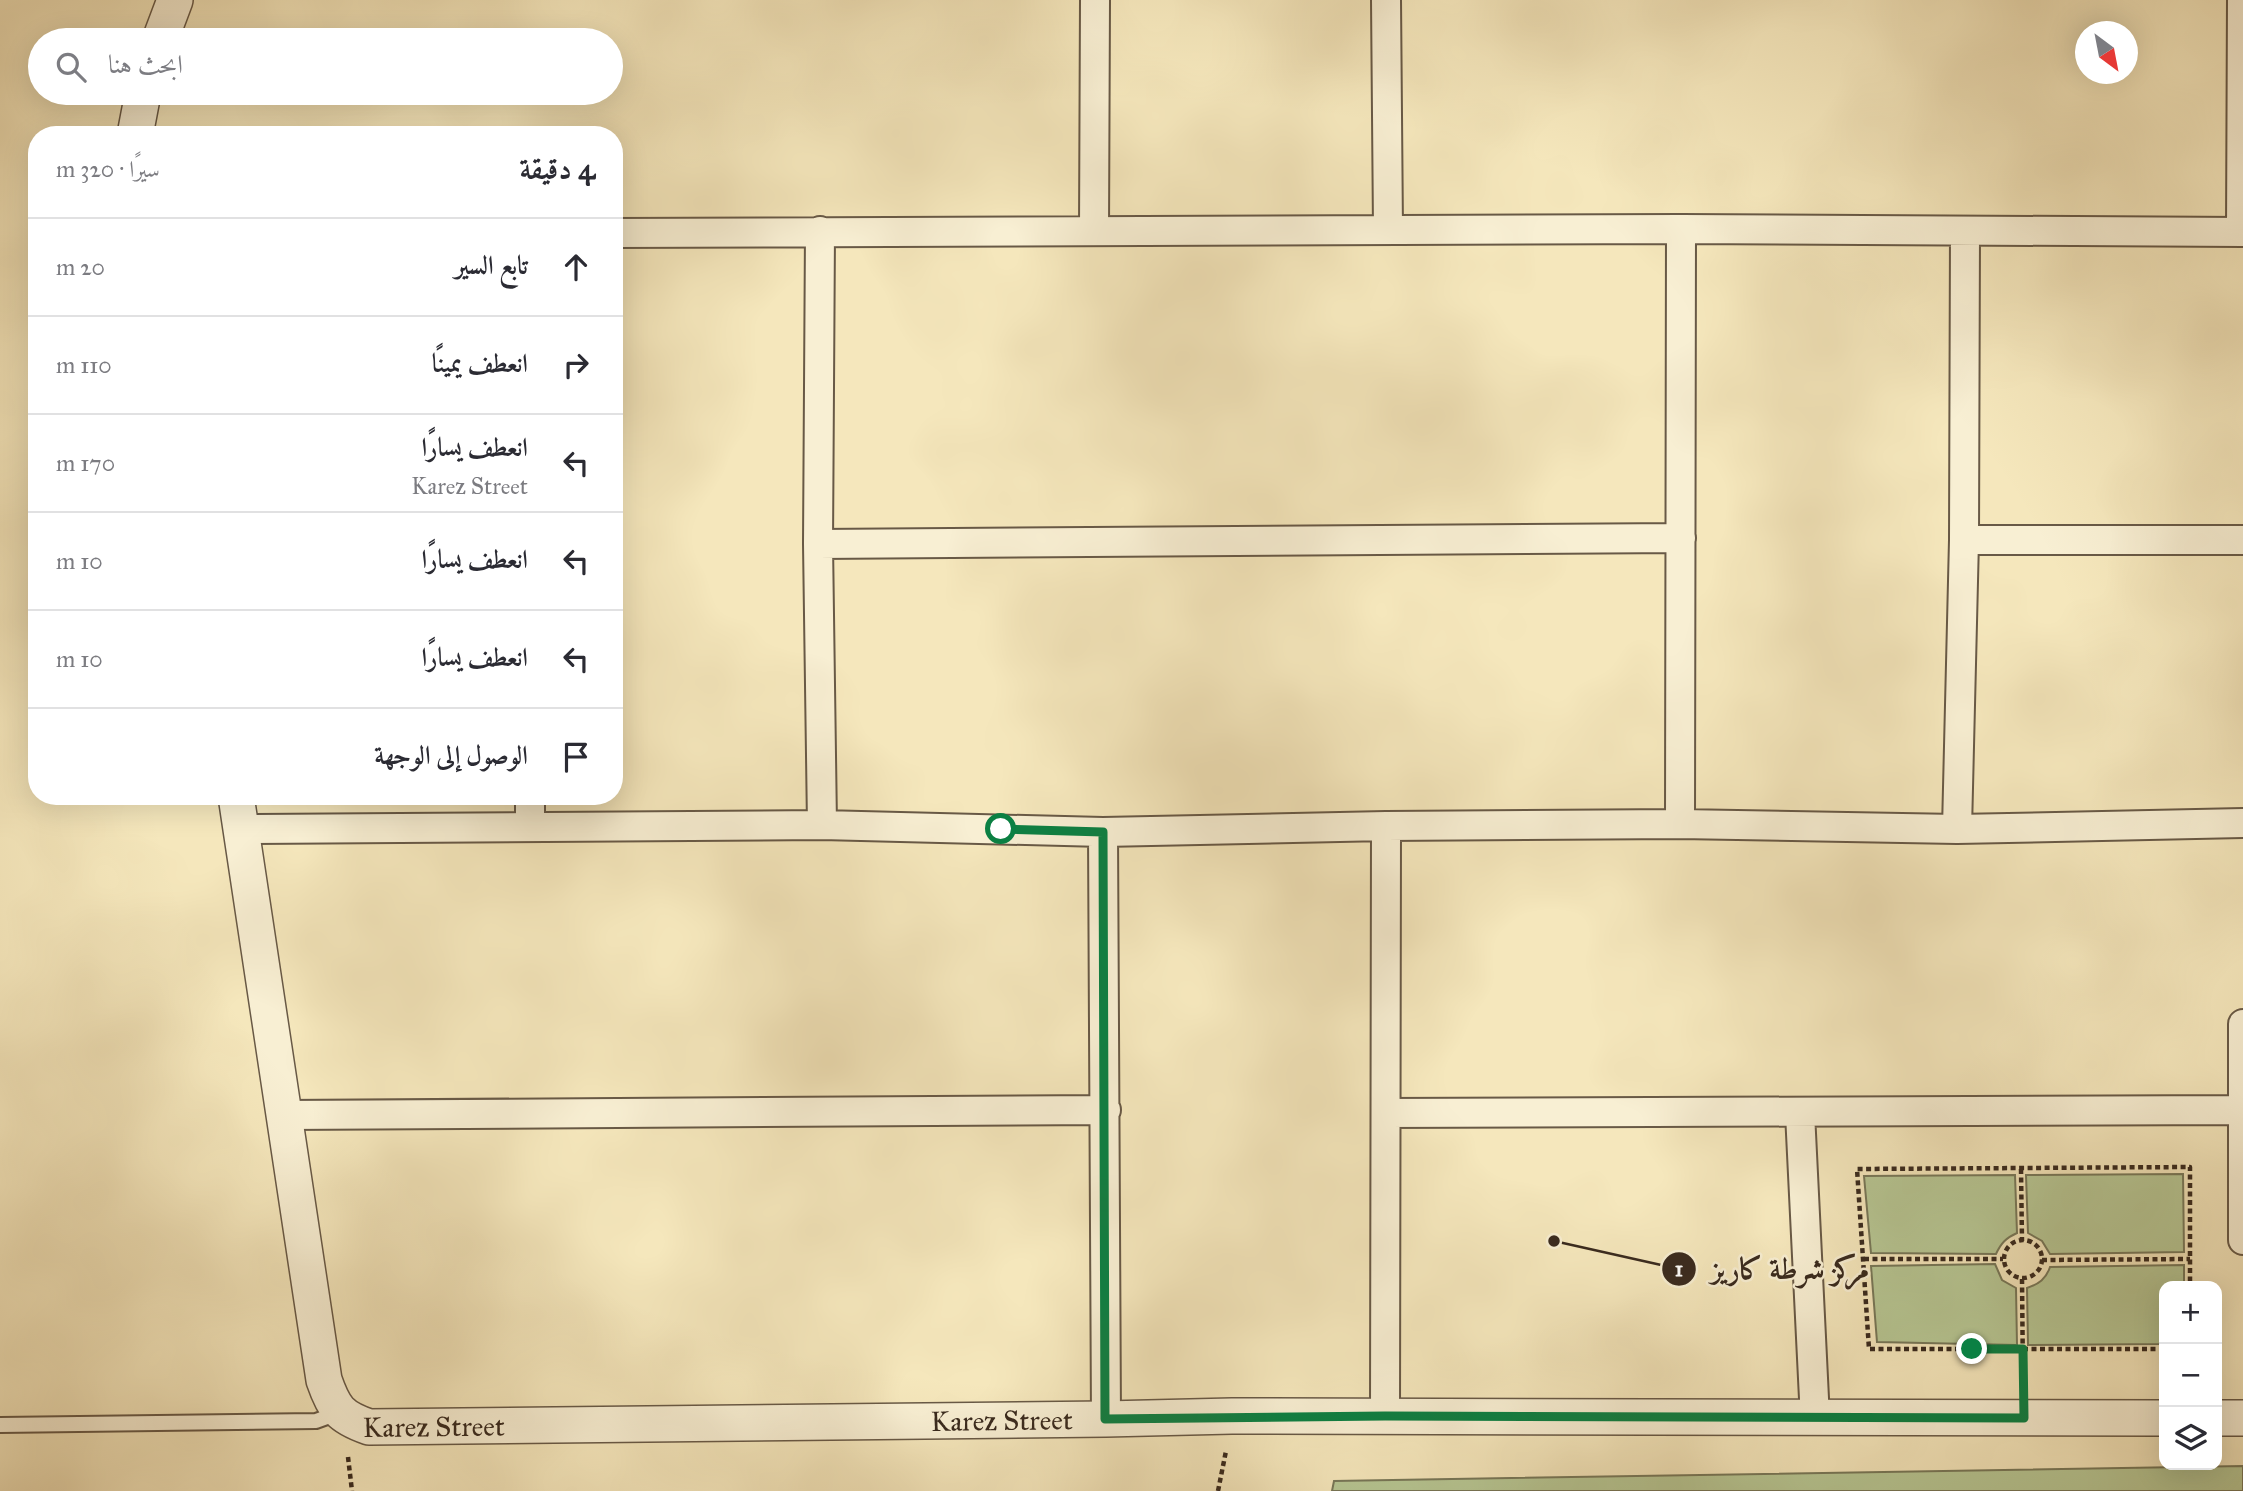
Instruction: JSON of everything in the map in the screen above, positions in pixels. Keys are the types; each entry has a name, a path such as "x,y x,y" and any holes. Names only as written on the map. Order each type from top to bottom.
{"street":[{"path":"164,28 175,0"},
{"path":"1094,230 1095,0"},
{"path":"1386,0 1388,229"},
{"path":"623,233 1388,229 2242,232 2242,0"},
{"path":"137,126 141,105"},
{"path":"1680,824 1681,229"},
{"path":"820,231 818,544 822,825"},
{"path":"1957,829 1964,540 1965,231"},
{"path":"818,544 1681,538"},
{"path":"1964,540 2243,540"},
{"path":"530,805 530,827"},
{"path":"239,813 530,827 822,825 1103,832 1386,826 1680,824 1957,829 2243,823"},
{"name":"Karez Street","path":"239,813 324,1380 332,1403 340,1412 352,1421 369,1427 1385,1416 2159,1418"},
{"path":"1385,1416 1386,826"},
{"path":"1103,832 1105,1419"},
{"path":"2243,1024 2243,1240"},
{"path":"1386,1112 2242,1110"},
{"path":"284,1115 1106,1111"},
{"path":"1800,1113 1815,1419"},
{"path":"2222,1418 2243,1418"}],"lane":[{"path":"0,1424 316,1421 340,1412"}],"path":[{"path":"2159,1349 1869,1349 1857,1169 2190,1167 2190,1281"},
{"path":"2021,1169 2022,1241"},
{"path":"2016,1241 2022,1241 2030,1241 2036,1246 2042,1260 2034,1276 2022,1279 2011,1275 2003,1259 2007,1248 2016,1241"},
{"path":"1864,1259 2003,1259"},
{"path":"2042,1260 2190,1259"},
{"path":"2022,1279 2024,1418"}],"green space":[{"path":"2183,1174 2184,1252 2050,1254 2042,1241 2028,1233 2026,1175"},
{"path":"2015,1175 2017,1233 2004,1241 1996,1254 1871,1253 1864,1176"},
{"path":"1995,1264 2002,1280 2016,1288 2017,1345 1877,1342 1871,1266"},
{"path":"2184,1265 2184,1281 2159,1281 2159,1344 2028,1345 2027,1288 2042,1280 2050,1267"},
{"path":"2222,1466 2243,1466 2243,1491 1332,1491 1334,1481 2159,1467 2159,1470 2222,1470"}],"place":[{"name":"مركز شرطة كاريز","path":"1554,1241"}],"route":[{"path":"1001,829 1103,832 1105,1419 1232,1416 2024,1418 2023,1349 1972,1349"}]}
